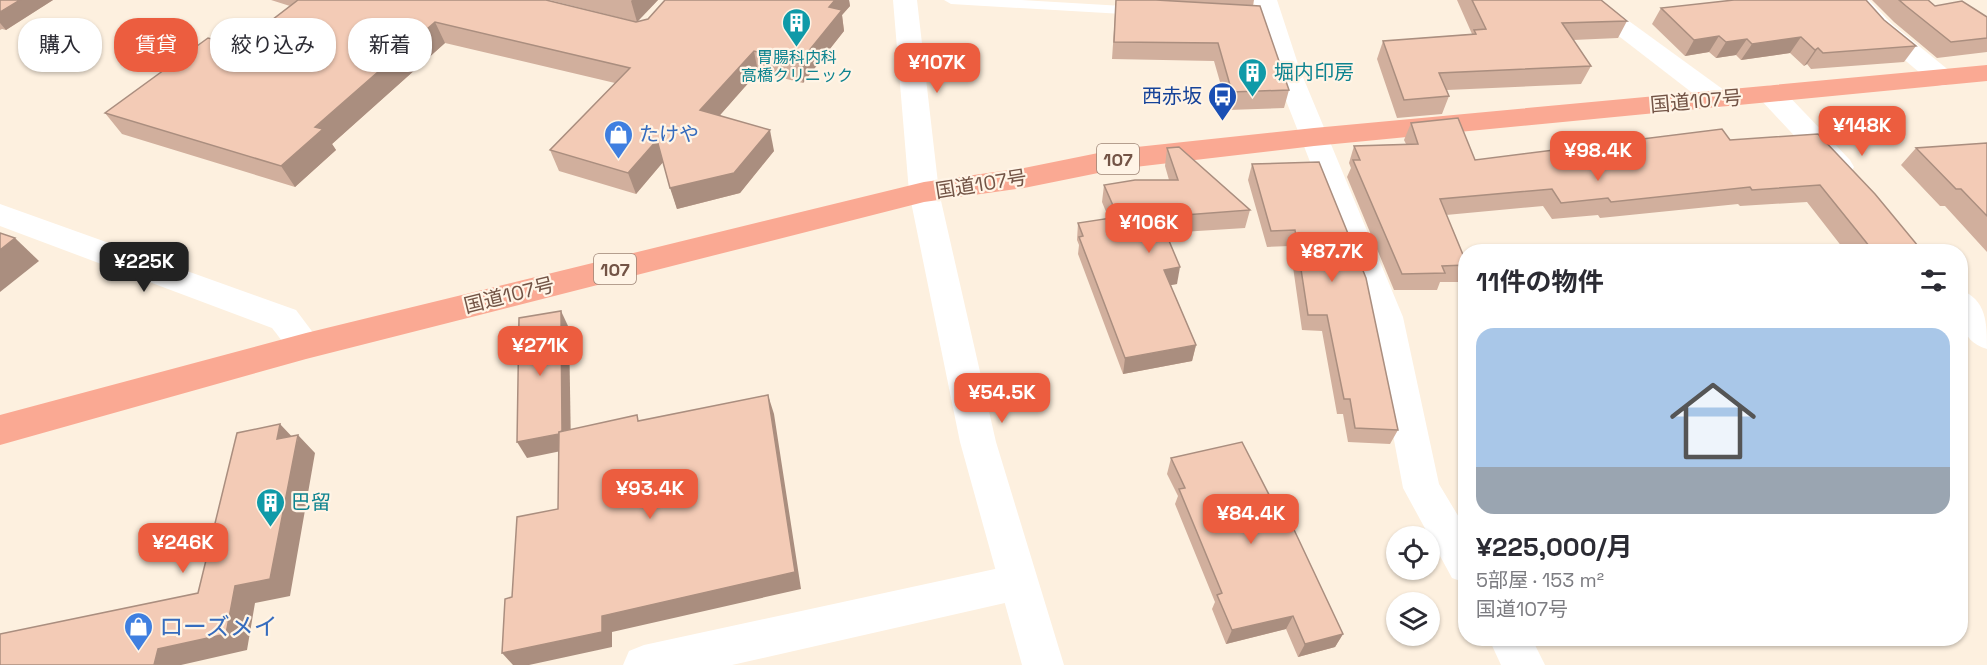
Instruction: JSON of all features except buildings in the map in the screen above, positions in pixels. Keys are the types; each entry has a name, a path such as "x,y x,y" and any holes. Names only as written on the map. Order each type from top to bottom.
{"highway":[{"name":"国道107号","path":"0,430 306,345 924,192 1024,178 1118,159 1314,137 1987,73"}],"street":[{"path":"905,0 924,192 978,442 1043,665"},
{"path":"1584,0 1718,99"},
{"path":"1855,0 1883,29 1942,78"},
{"path":"1265,12 1387,317 1421,488 1458,551"},
{"path":"1771,94 1854,183"},
{"path":"0,215 284,319 306,345"},
{"path":"1968,312 1987,336"},
{"path":"644,665 1018,582"},
{"path":"1513,646 1524,665"}],"lane":[{"path":"951,0 1152,12"}],"place":[{"name":"胃腸科内科 高橋クリニック","path":"797,48"},
{"name":"堀内印房","path":"1253,98"},
{"name":"西赤坂","path":"1223,122"},
{"name":"たけや","path":"618,160"},
{"name":"巴留","path":"270,528"},
{"name":"ローズメイ","path":"138,652"}]}
